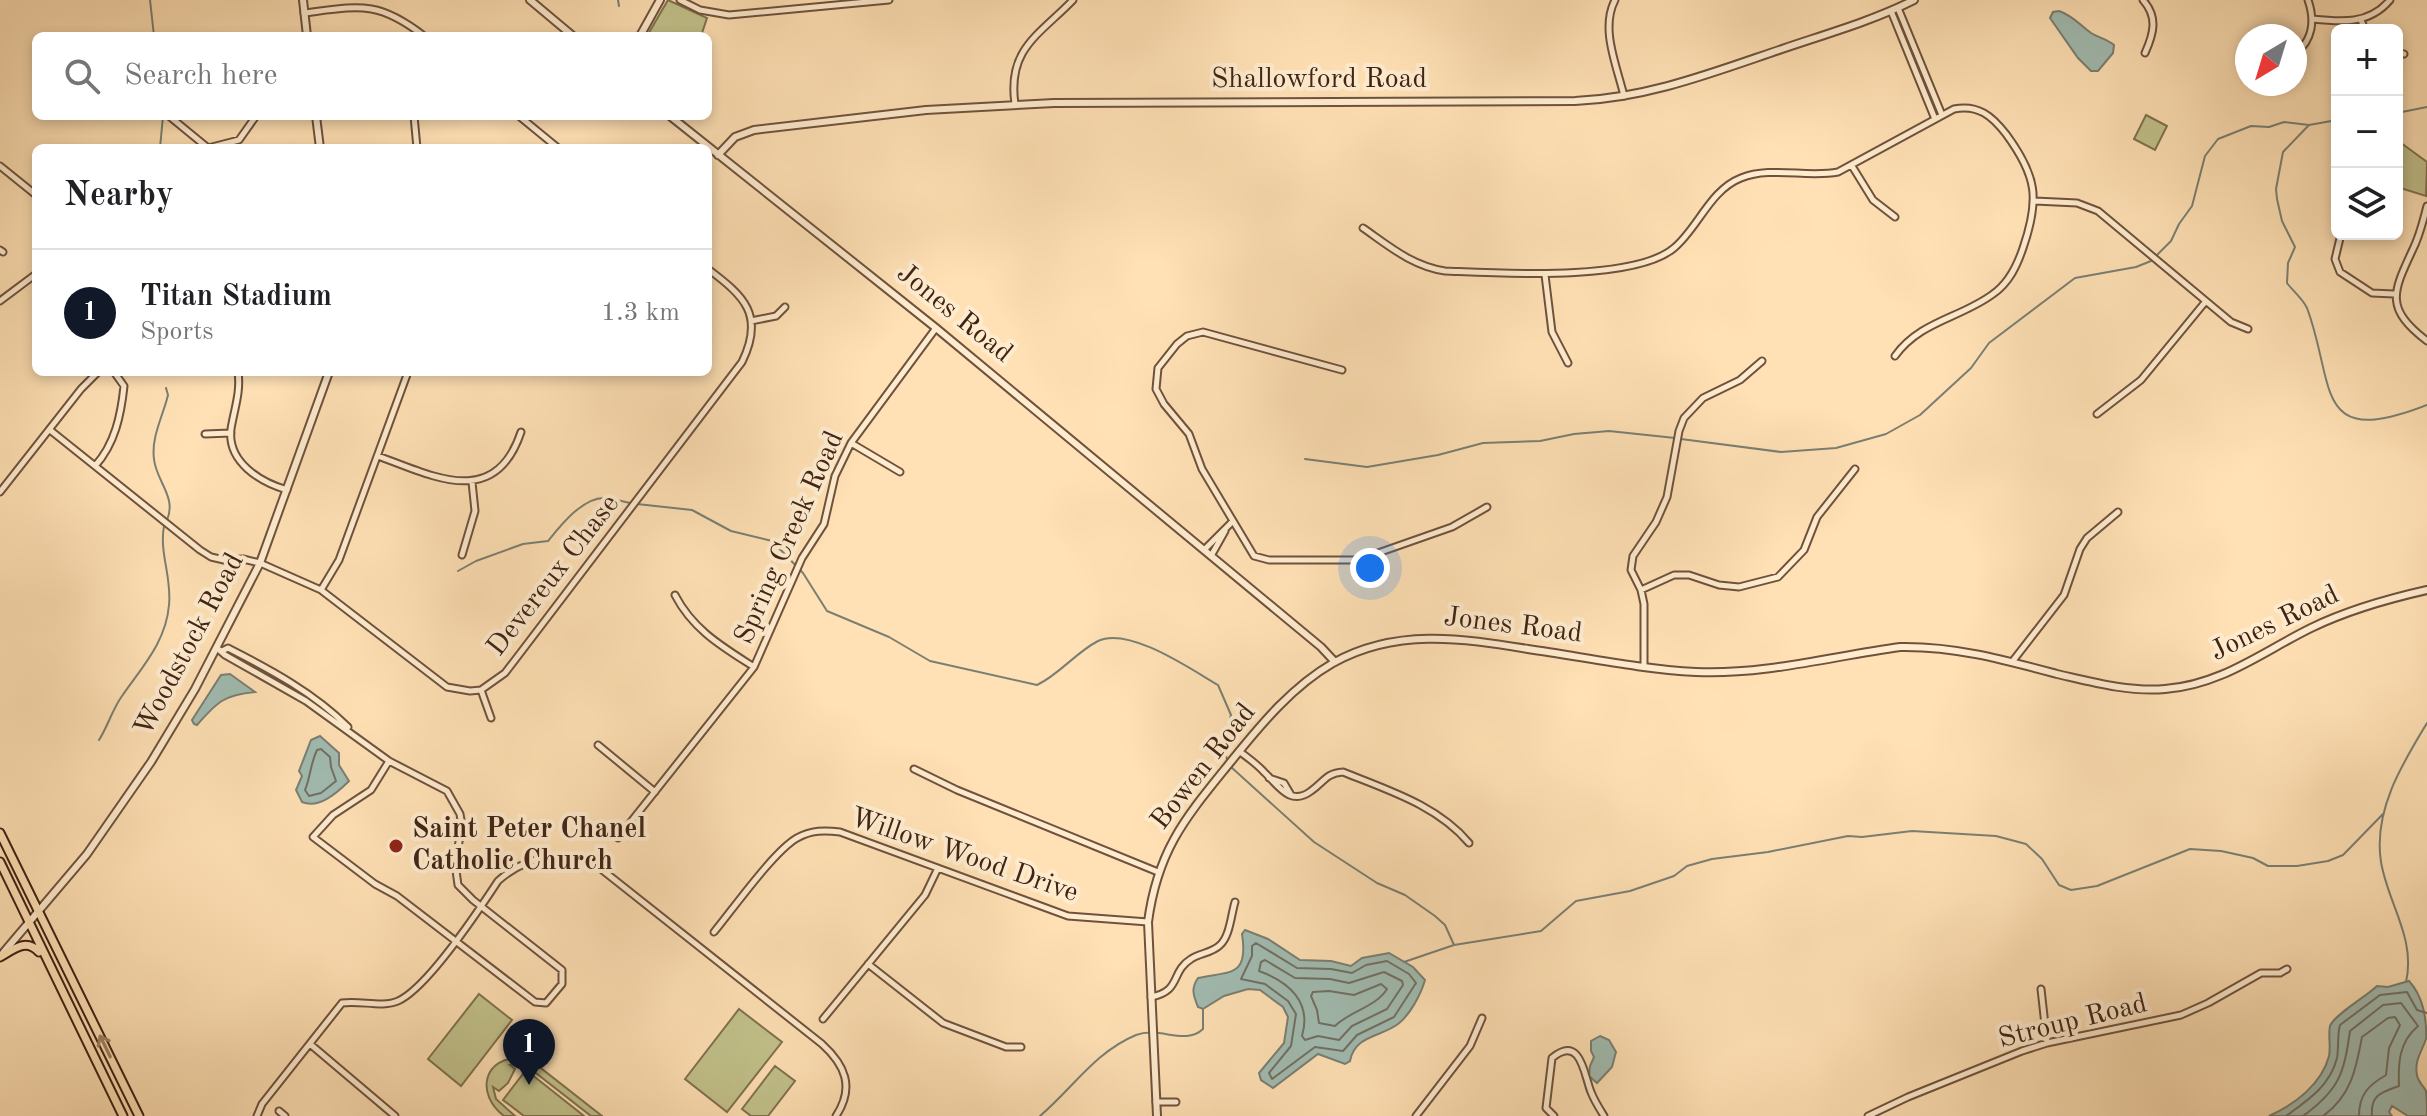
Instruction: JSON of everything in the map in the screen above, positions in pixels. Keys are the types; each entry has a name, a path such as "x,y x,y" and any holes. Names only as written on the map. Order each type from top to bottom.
{"main road":[{"path":"0,833 139,1116"},
{"path":"0,862 123,1116"},
{"path":"0,957 24,944 33,945 45,958"}],"street":[{"path":"303,0 306,32"},
{"path":"530,0 568,32"},
{"path":"642,32 660,0"},
{"path":"680,0 700,10 729,15 889,0"},
{"path":"1015,104 1014,75 1025,47 1073,0"},
{"path":"1615,0 1609,14 1608,29 1624,97"},
{"name":"Shallowford Road","path":"718,155 735,137 754,130 926,110 1015,104 1575,101 1624,97 1675,85 1894,10 1914,0"},
{"path":"2143,0 2150,9 2154,24 2145,53"},
{"path":"2307,39 2312,19 2308,0"},
{"path":"2312,19 2361,20 2390,0"},
{"path":"304,13 363,3 400,16 419,32"},
{"path":"1894,10 1942,115"},
{"path":"1894,10 1935,119"},
{"path":"2361,20 2363,24"},
{"path":"1363,228 1410,260 1430,269 1545,275 1637,265 1660,258 1681,242 1723,190 1743,177 1772,173 1824,175 1852,166 1954,109 1981,111 1993,118 2026,162 2035,201 2032,223 2018,262 2004,285 1986,299 1920,330 1895,356"},
{"path":"174,120 203,144"},
{"path":"224,144 239,140 253,120"},
{"path":"316,120 320,144"},
{"path":"414,120 417,144"},
{"path":"524,120 553,144"},
{"name":"Jones Road","path":"675,120 704,144"},
{"name":"Jones Road","path":"712,150 936,328 1321,647 1335,662 1384,643 1438,637 1699,672 1759,670 1872,651 1920,647 1955,649 2121,688 2178,688 2229,673 2306,630 2339,616 2427,590"},
{"path":"1852,166 1873,200 1895,217"},
{"path":"0,176 2,168 32,192"},
{"path":"2035,201 2077,203 2098,211 2231,322 2248,329"},
{"path":"2427,206 2394,294 2405,323 2427,341"},
{"path":"2340,240 2335,259 2340,272 2372,293 2394,294"},
{"path":"712,272 739,294 751,321 776,316 785,307"},
{"path":"1545,275 1552,332 1568,363"},
{"path":"0,301 32,277"},
{"path":"2097,414 2141,380 2206,301"},
{"name":"Devereux Chase","path":"50,430 211,557 260,563 321,590 434,679 457,690 481,690 505,673 742,362 750,342 751,321"},
{"name":"Spring Creek Road","path":"618,838 754,667 802,558 824,524 835,476 851,443 936,328"},
{"path":"1342,370 1203,332 1181,340 1161,362 1155,380 1160,397 1189,434 1202,469 1249,551 1259,559 1350,561 1452,527 1487,507"},
{"path":"1644,666 1646,635 1641,590 1631,570 1633,556 1656,522 1667,497 1684,418 1703,398 1740,380 1762,361"},
{"path":"0,492 94,376"},
{"path":"95,466 113,439 123,399 124,386 117,376"},
{"path":"238,376 239,390 231,433 236,451 254,476 288,490"},
{"name":"Woodstock Road","path":"0,957 84,858 151,762 220,650 260,563 328,376"},
{"path":"321,590 339,560 407,376"},
{"path":"378,456 441,479 472,482 500,467 511,454 521,432"},
{"path":"205,434 231,433"},
{"path":"851,443 900,472"},
{"path":"1641,590 1674,575 1689,575 1719,585 1739,587 1778,577 1804,550 1817,517 1855,469"},
{"path":"462,555 473,522 472,482"},
{"path":"2012,662 2064,595 2087,538 2118,512"},
{"path":"1204,550 1232,522"},
{"path":"1211,556 1225,530"},
{"path":"675,595 702,631 754,667"},
{"path":"220,650 228,648 298,687 334,713 354,734 389,761 440,787 451,796 462,826 455,878 464,893 562,970 562,984 546,1003 535,1002 313,837 333,815 371,790 389,761"},
{"name":"Bowen Road","path":"1157,1116 1148,922 1158,872 1183,822 1239,751 1292,692 1335,662"},
{"path":"481,690 491,718"},
{"path":"598,745 655,792"},
{"path":"1239,751 1269,778 1284,783 1292,796 1308,794 1324,777 1343,772 1415,801 1453,825 1469,843"},
{"path":"914,769 957,790 1158,872"},
{"name":"Willow Wood Drive","path":"714,932 784,848 795,839 824,830 840,832 1068,916 1148,922"},
{"path":"257,1116 262,1104 342,1003 385,1004 415,991 498,881 510,871 549,856 587,861 601,869 832,1053 842,1065 845,1076 845,1100 836,1116"},
{"path":"823,1019 925,895 938,868"},
{"path":"1150,997 1167,993 1182,967 1192,958 1221,945 1235,902"},
{"path":"868,964 943,1023 1006,1047 1021,1047"},
{"name":"Stroup Road","path":"1868,1116 1908,1097 2047,1043 2181,1015 2261,973 2280,973 2287,969"},
{"path":"2041,989 2047,1043"},
{"path":"1416,1116 1470,1046 1482,1018"},
{"path":"310,1044 395,1116"},
{"path":"1554,1116 1546,1108 1552,1058 1559,1052 1568,1051 1578,1055 1583,1063 1599,1113 1604,1116"},
{"path":"1156,1102 1176,1102"},
{"path":"279,1111 285,1116"}],"green space":[{"path":"668,0 707,18 702,32 649,32"},
{"path":"2146,115 2167,126 2155,150 2134,139"},
{"path":"2403,144 2427,162 2426,196 2403,189"},
{"path":"479,994 512,1020 461,1086 428,1059"},
{"path":"739,1009 782,1042 727,1112 685,1079"},
{"path":"522,1058 533,1062 602,1116 591,1116 520,1064 510,1065 515,1069 508,1083 499,1091 493,1087 496,1099 515,1116 504,1116 489,1097 488,1078 499,1063"},
{"path":"775,1066 795,1081 768,1116 751,1116 742,1109"},
{"path":"526,1070 584,1116 524,1116 503,1100"}],"water":[{"path":"2059,11 2114,45 2113,53 2098,71 2091,71 2078,58 2050,18 2053,12"},
{"path":"230,674 255,692 222,701 197,725 194,724 192,720 221,675"},
{"path":"320,736 339,753 339,765 349,781 327,799 308,804 302,802 296,790 302,776 299,771 311,740"},
{"path":"1245,930 1268,939 1300,960 1331,961 1351,966 1362,958 1389,953 1413,967 1425,980 1421,992 1402,1020 1363,1041 1350,1061 1345,1064 1318,1054 1273,1088 1261,1080 1259,1073 1284,1043 1288,1017 1283,1007 1260,990 1248,989 1224,996 1203,1009 1198,1007 1194,995 1198,978 1227,973 1239,965"},
{"path":"2409,981 2418,994 2425,1016 2426,1039 2416,1070 2418,1080 2426,1091 2427,1116 2408,1116 2392,1106 2389,1112 2392,1116 2269,1116 2297,1100 2320,1076 2329,1056 2330,1026 2338,1017 2377,986 2388,987"},
{"path":"1600,1036 1609,1040 1616,1052 1612,1067 1597,1083 1589,1076 1594,1057 1591,1041"}],"waterway":[{"path":"150,0 154,32"},
{"path":"618,0 619,6"},
{"path":"2403,112 2427,107"},
{"path":"160,144 163,120"},
{"path":"2331,121 2309,125 2283,152 2277,199 2282,221 2295,247 2288,263 2287,283 2307,308 2327,384 2335,402 2346,414 2364,420 2390,417 2427,405"},
{"path":"1681,439 1781,452 1836,448 1886,434 1920,415 1971,368 1989,343 2075,278 2136,267 2151,261 2171,241 2192,206 2205,156 2218,139 2251,126 2269,127 2284,122 2309,125"},
{"path":"166,388 168,395 154,451 156,467 168,496 167,520"},
{"path":"1305,459 1367,467 1438,455 1483,443 1540,441 1574,434 1609,431 1675,438"},
{"path":"458,571 523,544 548,541 573,513 589,502 605,498 631,503"},
{"path":"637,504 692,510 731,531 772,541 803,573 827,611 889,637 930,661 1037,685 1098,641 1111,638 1143,644 1218,685 1231,715 1223,747 1228,762"},
{"path":"99,740 119,701 152,654 167,618 169,585 163,546 164,526"},
{"path":"2406,982 2407,951 2384,877 2381,825 2392,789 2427,723"},
{"path":"1231,767 1314,842 1435,916 1445,925 1454,945"},
{"path":"1404,962 1454,945 1541,931 1576,901 1630,891 1674,876 1687,866 1848,836 1912,831 1996,836 2026,844 2042,859 2059,885 2071,890 2097,886 2190,849 2221,851 2253,858 2268,866 2297,866 2328,861 2343,855 2383,814"},
{"path":"1040,1116 1096,1061 1121,1042 1145,1033 1196,1034 1203,1029 1203,1009"}],"place":[{"name":"Saint Peter Chanel Catholic Church","path":"396,846"},
{"name":"Titan Stadium","path":"529,1085"}]}
